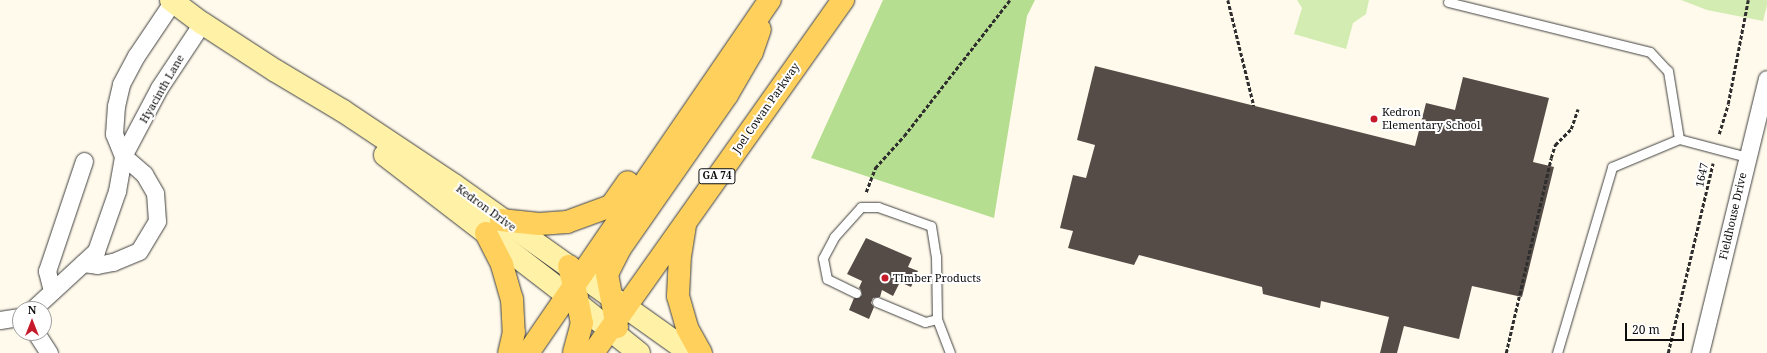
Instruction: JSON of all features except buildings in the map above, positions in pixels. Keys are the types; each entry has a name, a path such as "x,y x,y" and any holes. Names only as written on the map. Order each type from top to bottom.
{"main road":[{"path":"528,353 770,0"},
{"path":"616,319 607,274 621,247 727,95 752,52 770,0"},
{"name":"Joel Cowan Parkway","path":"593,353 685,220 843,0"},
{"path":"509,353 514,332 512,299 502,265 494,227 567,222 611,206 707,68 749,30"},
{"path":"685,220 680,255 678,296 687,328 701,353"},
{"path":"574,286 582,323 574,353"}],"street":[{"name":"Kedron Drive","path":"172,1 202,23 276,71 494,227 616,319 690,353"},
{"path":"83,263 97,265 113,262 139,251 157,221 155,193 144,174 123,156 114,134 116,106 122,84 136,56 172,1"},
{"name":"Hyacinth Lane","path":"41,301 96,251 117,191 123,156 159,88 202,23"},
{"name":"Fieldhouse Drive","path":"1700,353 1767,79"},
{"path":"52,291 47,271 84,160"},
{"name":"Kedron Drive","path":"494,227 616,319 639,353"},
{"path":"0,320 12,318"},
{"path":"41,341 49,353"}],"lane":[{"path":"1448,2 1650,52 1668,71 1679,139"},
{"path":"1557,353 1612,167 1679,139 1747,157"},
{"path":"856,293 827,279 822,258 834,236 861,207 878,207 931,226 936,256 937,319 950,353"},
{"path":"877,302 925,322 937,319"}],"path":[{"path":"861,207 875,168 904,136 1010,0"},
{"path":"1228,0 1254,106"},
{"name":"1647","path":"1668,353 1716,148 1728,104 1748,0"},
{"path":"1506,353 1551,158 1555,146 1571,128 1578,109"}],"green space":[{"path":"883,0 1035,0 1027,16 994,218 811,158"},
{"path":"1297,0 1369,0 1366,14 1353,23 1346,49 1294,34 1302,8"},
{"path":"1681,0 1767,0 1767,5 1763,21 1707,10"}],"place":[{"name":"Kedron Elementary School","path":"1374,119"},
{"name":"TImber Products","path":"885,278"}]}
